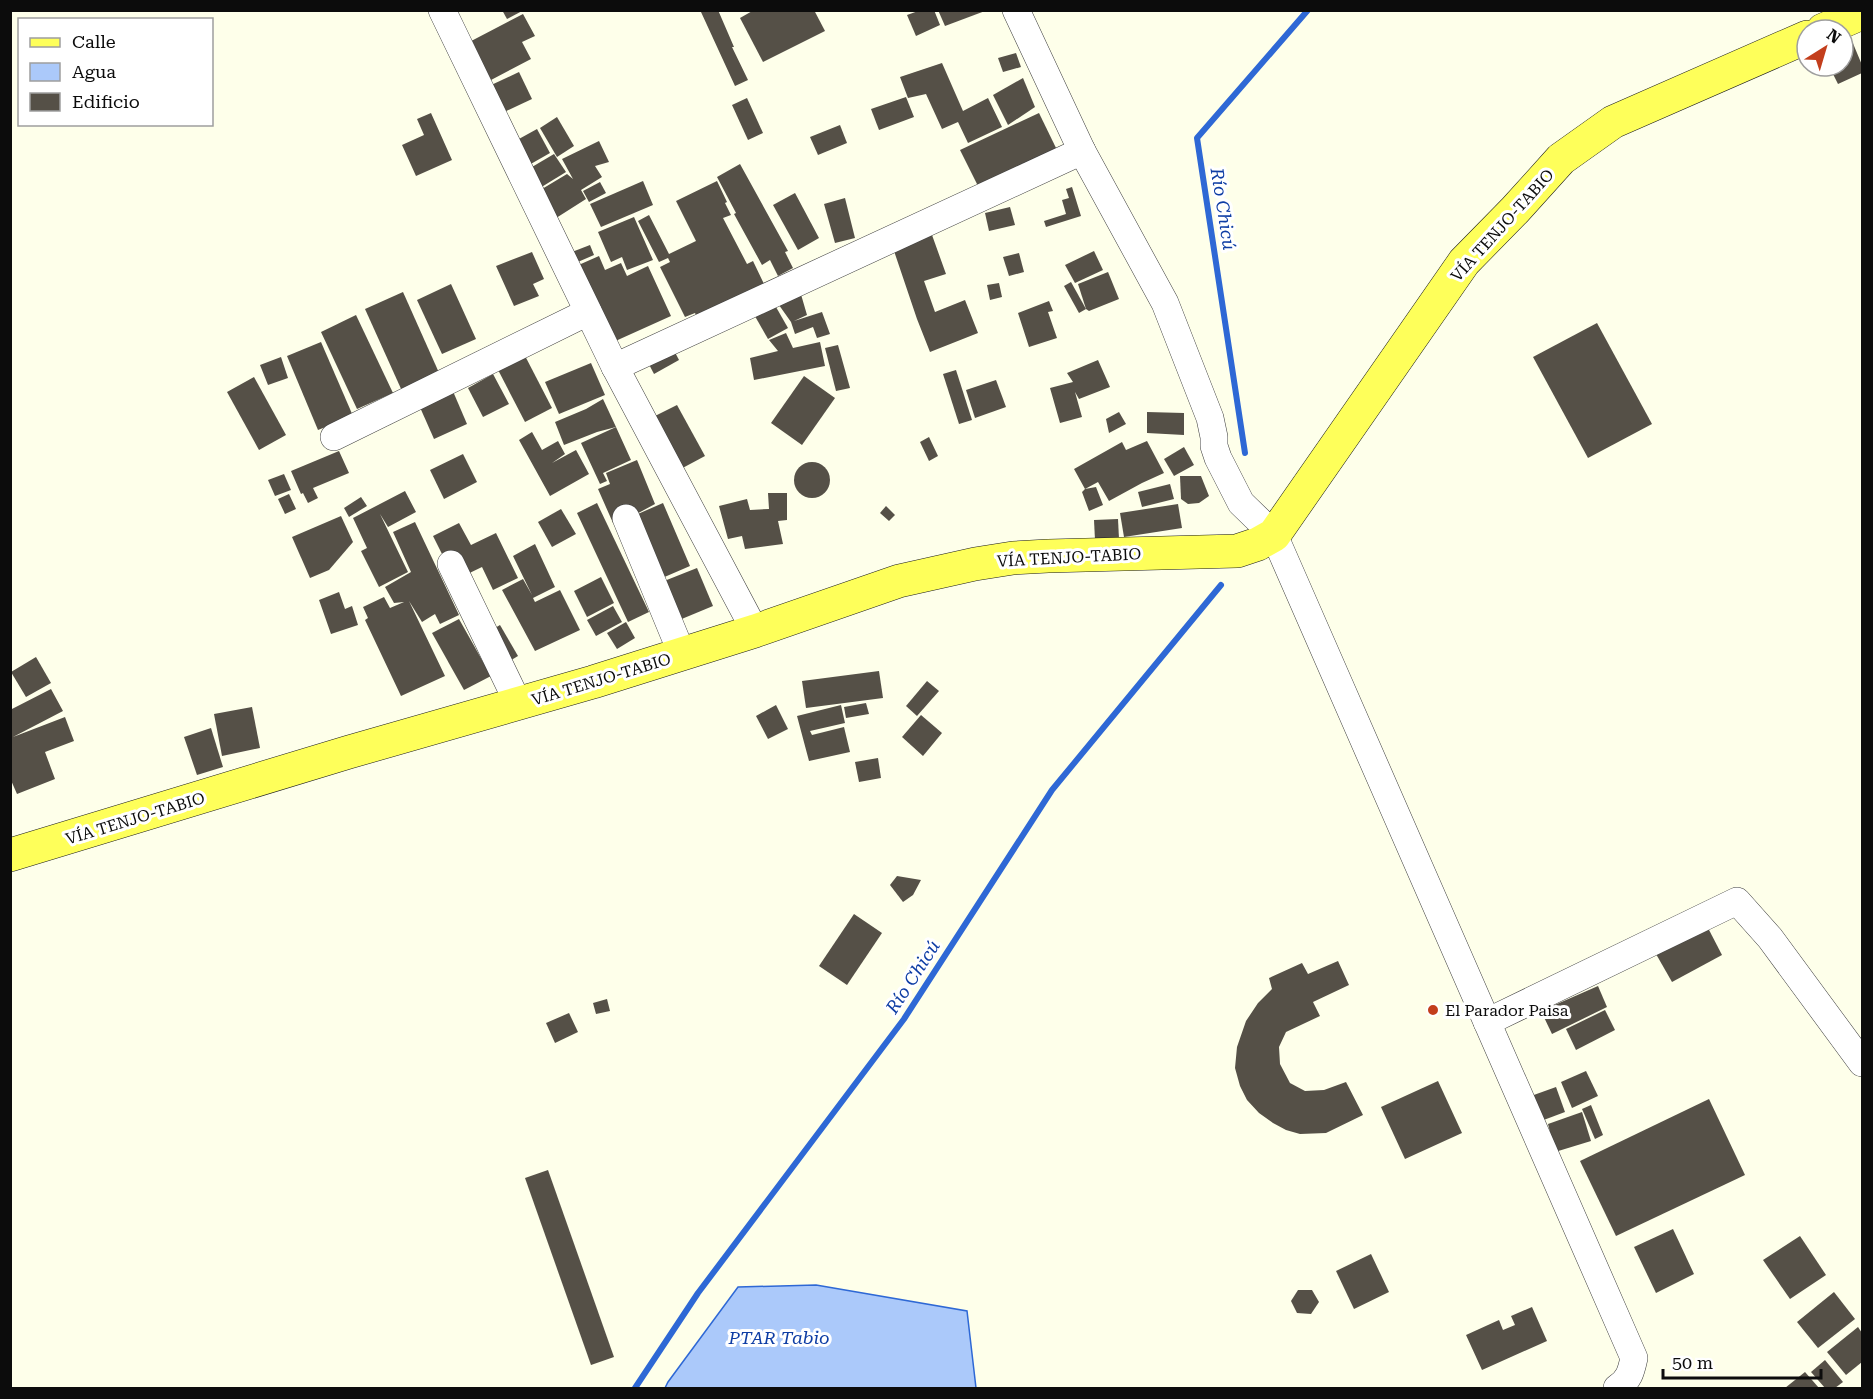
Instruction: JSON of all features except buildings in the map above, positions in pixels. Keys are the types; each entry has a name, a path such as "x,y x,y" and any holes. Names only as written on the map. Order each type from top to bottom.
{"main road":[{"name":"VÍA TENJO-TABIO","path":"12,851 518,704 754,631 899,581 975,564 1048,556 1237,551 1258,544 1274,535 1464,262 1561,159 1613,122 1795,42"}],"street":[{"path":"442,10 615,367 754,631"},
{"path":"1016,10 1082,151 1165,303 1210,418 1218,458 1241,503 1274,535 1634,1358 1625,1387"},
{"path":"615,367 1082,151"},
{"path":"334,437 588,312"},
{"path":"626,518 682,654"},
{"path":"451,564 518,704"},
{"path":"1487,1022 1737,901 1770,938 1863,1063"}],"water":[{"name":"PTAR Tabio","path":"816,1285 967,1311 976,1388 665,1388 738,1287"}],"waterway":[{"name":"Río Chicú","path":"1245,453 1197,138 1308,10"},
{"name":"Río Chicú","path":"635,1388 698,1293 904,1019 1052,790 1221,585"}],"place":[{"name":"El Parador Paisa","path":"1433,1010"}]}
